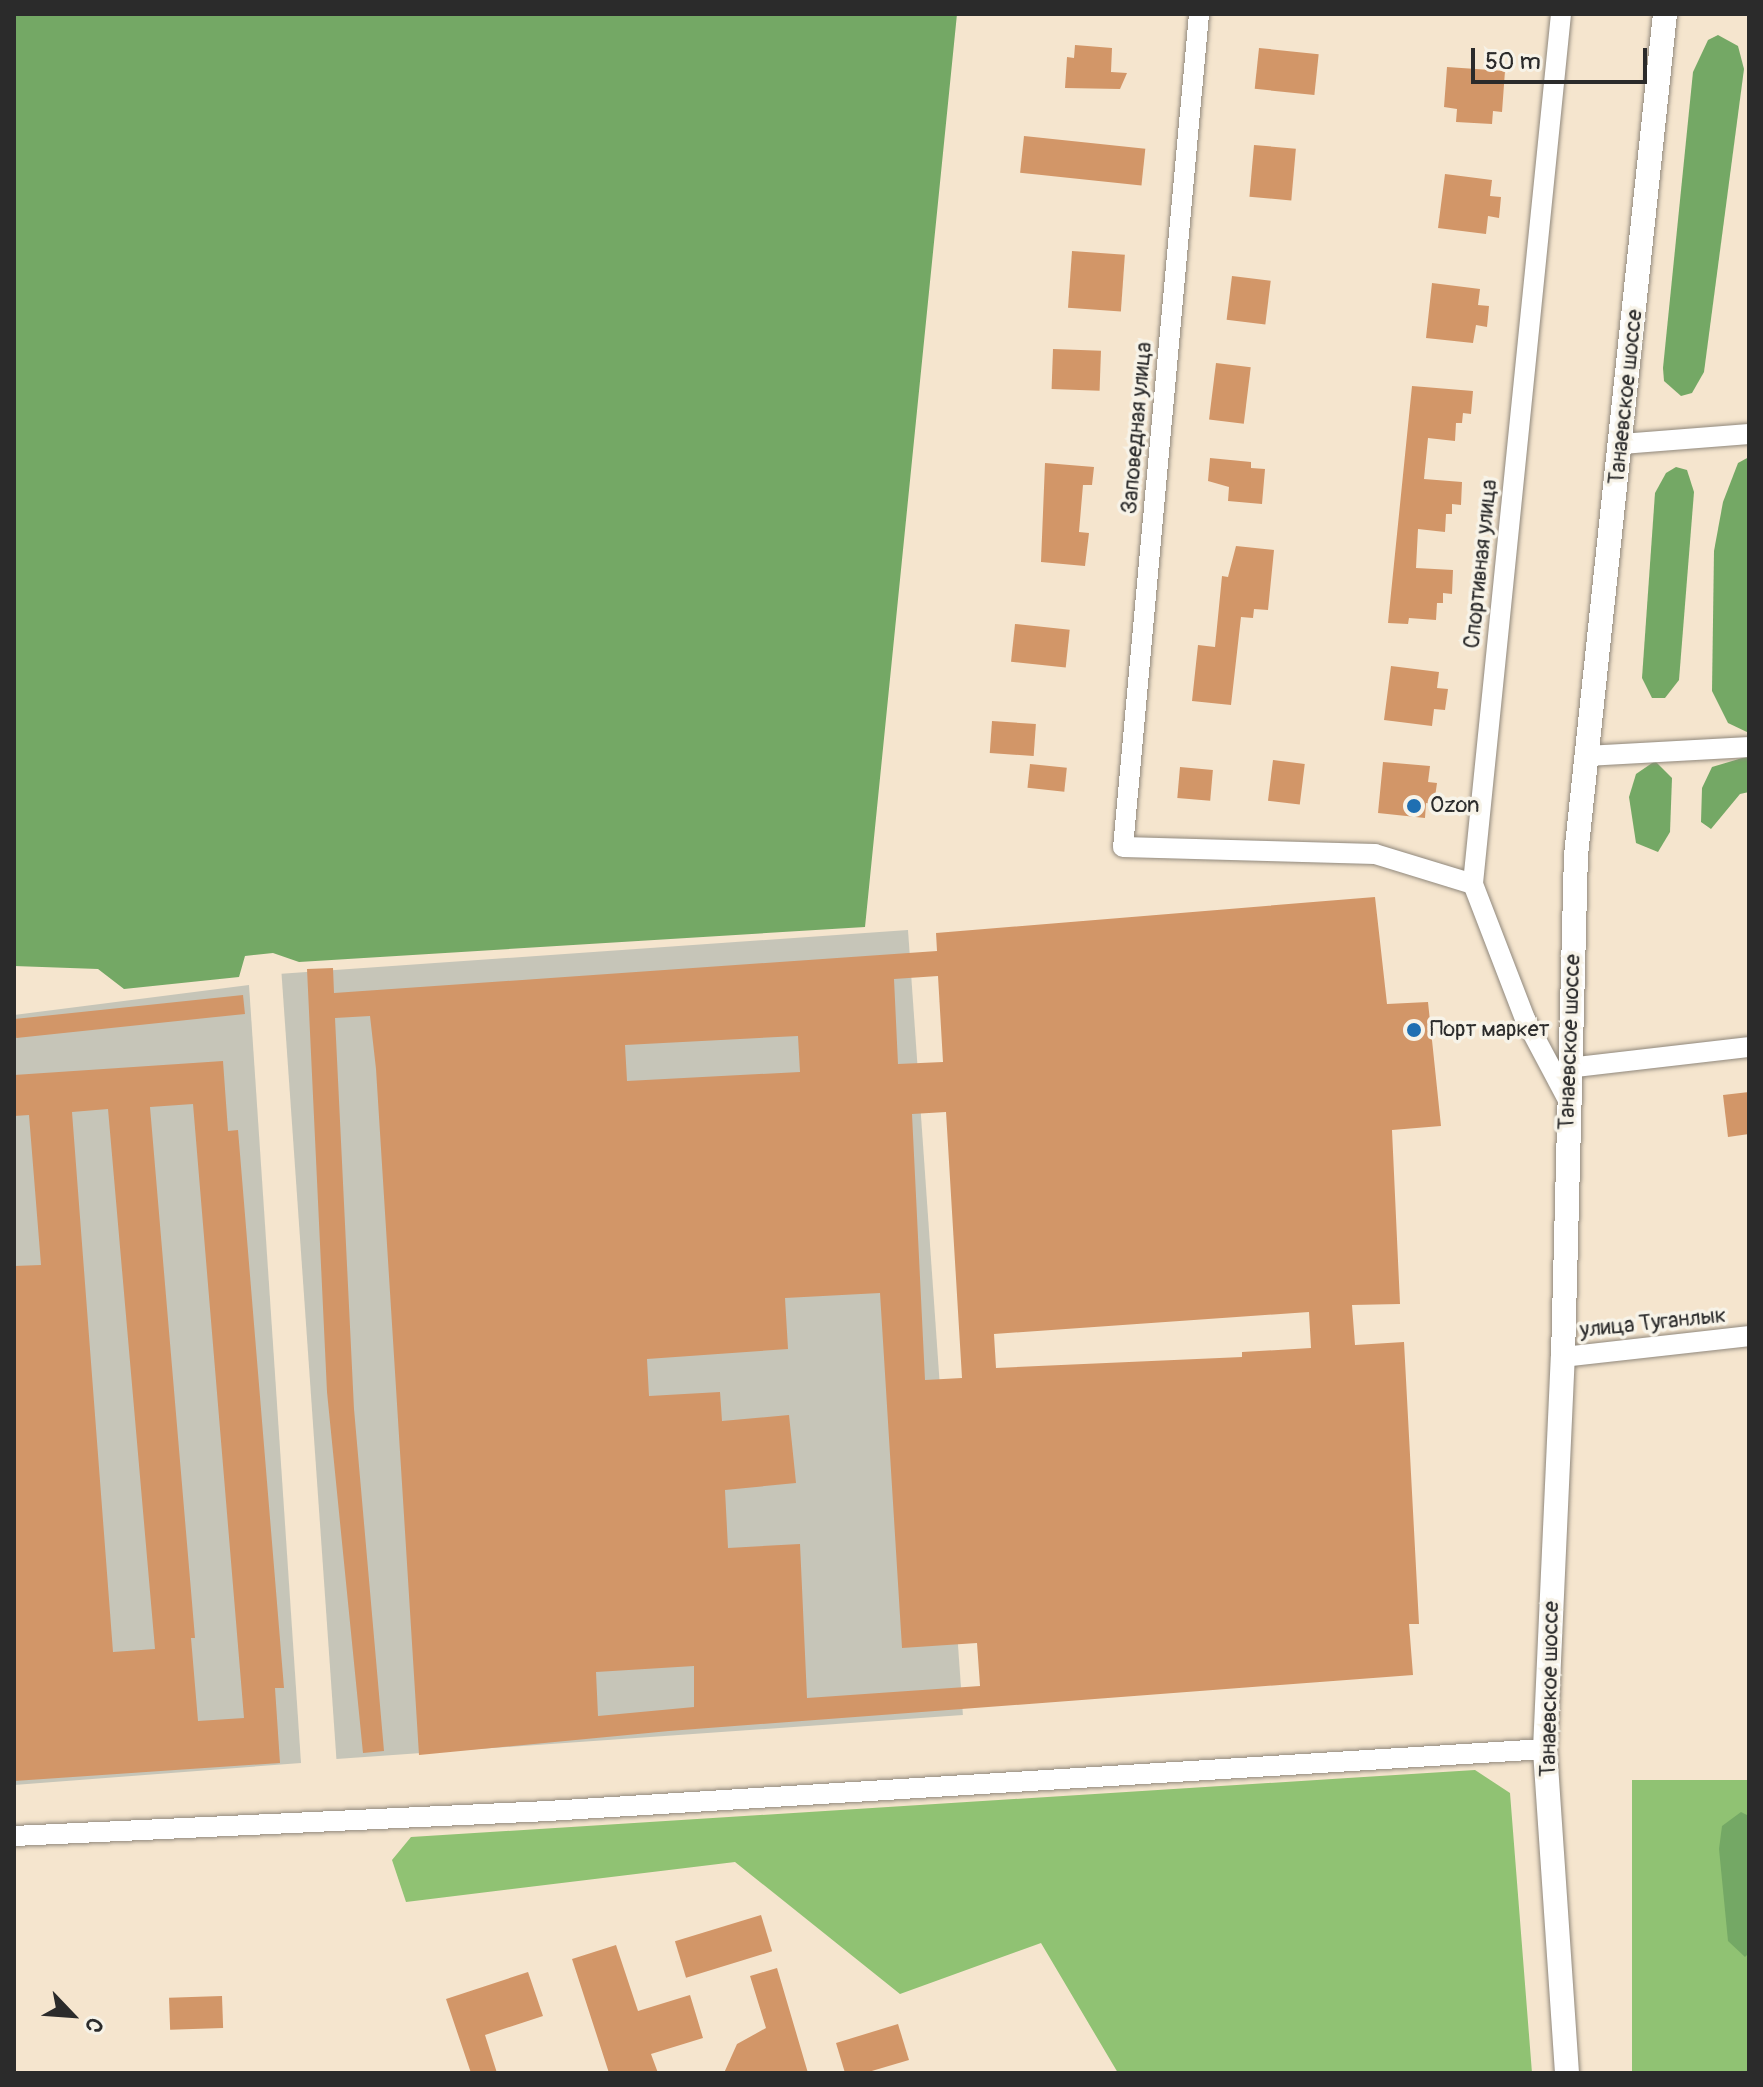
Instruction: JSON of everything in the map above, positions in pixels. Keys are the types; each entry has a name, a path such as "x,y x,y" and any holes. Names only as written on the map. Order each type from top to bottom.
{"street":[{"name":"Заповедная улица","path":"1199,14 1123,847 1375,854 1473,884"},
{"name":"Спортивная улица","path":"1561,14 1473,884 1525,1019 1568,1100"},
{"name":"Танаевское шоссе","path":"1567,2073 1545,1749 1563,1357 1568,1068 1576,855 1622,444 1665,14"},
{"path":"1622,444 1749,434"},
{"path":"1587,756 1749,747"},
{"path":"1568,1068 1749,1047"},
{"name":"улица Туганлык","path":"1563,1357 1749,1336"},
{"path":"14,1836 548,1811 1545,1749"}],"shaded area":[{"path":"908,930 963,1715 336,1759 282,974"},
{"path":"249,985 301,1763 14,1785 14,1015"}],"green space":[{"path":"14,14 957,14 865,927 299,962 273,953 245,956 239,977 124,989 98,969 14,966"},
{"path":"1718,35 1738,46 1744,69 1704,372 1692,393 1681,396 1664,381 1663,368 1693,72 1708,40"},
{"path":"1749,457 1749,733 1728,723 1712,691 1714,551 1723,502 1738,463"},
{"path":"1676,467 1687,470 1694,492 1679,680 1665,698 1652,698 1642,678 1655,493 1666,473"},
{"path":"1749,756 1749,792 1740,794 1711,829 1701,822 1702,788 1712,767"},
{"path":"1655,761 1672,778 1670,832 1658,852 1636,843 1629,797 1636,774"},
{"path":"1475,1770 1510,1793 1532,2073 1118,2073 1041,1943 900,1994 735,1862 406,1902 392,1860 411,1837"},
{"path":"1632,1780 1749,1780 1749,2073 1632,2073"},
{"path":"1741,1812 1749,1816 1749,1953 1745,1957 1728,1941 1719,1849 1722,1826"}],"building":[{"path":"1075,45 1112,48 1111,72 1127,73 1120,89 1065,88 1067,57 1074,58"},
{"path":"1259,48 1319,54 1314,95 1255,89"},
{"path":"1447,67 1505,71 1502,112 1493,111 1492,124 1456,122 1457,109 1444,107"},
{"path":"1024,136 1145,149 1141,186 1020,173"},
{"path":"1254,145 1296,149 1291,200 1249,197"},
{"path":"1445,174 1492,180 1490,196 1501,197 1499,218 1488,216 1486,234 1438,228"},
{"path":"1072,251 1125,255 1121,312 1068,308"},
{"path":"1232,276 1271,281 1265,324 1227,320"},
{"path":"1432,283 1480,289 1478,305 1489,306 1487,327 1476,325 1473,343 1426,338"},
{"path":"1053,349 1101,351 1100,391 1052,389"},
{"path":"1216,363 1251,367 1244,424 1209,420"},
{"path":"1412,386 1473,391 1471,414 1463,413 1462,423 1456,423 1455,441 1428,438 1424,479 1462,482 1461,505 1452,504 1452,514 1446,514 1445,532 1418,529 1416,568 1453,570 1452,594 1443,593 1443,603 1437,603 1436,620 1409,618 1408,624 1388,623"},
{"path":"1210,458 1251,462 1251,468 1265,469 1262,504 1228,501 1229,487 1208,481"},
{"path":"1045,463 1094,467 1092,485 1083,485 1079,532 1089,533 1085,566 1041,562"},
{"path":"1236,546 1274,550 1268,610 1254,609 1253,618 1241,617 1231,705 1192,701 1198,645 1215,647 1222,576 1228,577"},
{"path":"1015,624 1070,630 1066,668 1011,662"},
{"path":"1391,666 1439,672 1437,688 1448,689 1445,710 1434,709 1432,726 1384,720"},
{"path":"992,721 1036,724 1034,756 990,753"},
{"path":"1273,760 1305,764 1300,805 1268,801"},
{"path":"1383,762 1430,766 1428,782 1437,783 1434,804 1426,803 1425,818 1378,813"},
{"path":"1030,764 1067,768 1064,792 1027,788"},
{"path":"1180,767 1213,770 1210,801 1177,798"},
{"path":"1375,897 1387,1004 1428,1002 1441,1126 1392,1130 1400,1304 1352,1305 1355,1345 1404,1342 1419,1624 1409,1624 1413,1675 669,1731 419,1755 376,1069 370,1016 335,1018 354,1409 384,1751 363,1753 327,1392 307,969 333,968 334,993 937,951 936,933","holes":["938,976 943,1062 898,1064 894,979","798,1036 800,1072 627,1081 625,1045","946,1112 962,1378 925,1380 912,1114","880,1293 902,1648 977,1643 980,1686 807,1698 800,1544 728,1548 725,1490 796,1483 789,1415 722,1421 720,1392 649,1396 647,1359 788,1349 785,1298","1309,1312 1311,1348 1242,1352 1242,1357 996,1368 994,1334","694,1666 694,1707 598,1716 596,1672"]},
{"path":"243,995 245,1014 16,1038 14,1019"},
{"path":"223,1061 228,1131 238,1130 284,1688 275,1688 280,1763 14,1781 14,1266 41,1265 29,1115 14,1116 14,1075","holes":["193,1104 244,1718 198,1721 191,1638 195,1638 150,1107","108,1109 155,1649 113,1652 72,1112"]},
{"path":"1749,1092 1749,1134 1728,1137 1723,1095"},
{"path":"761,1915 772,1951 686,1978 675,1941"},
{"path":"616,1945 638,2011 690,1995 703,2038 651,2054 658,2073 609,2073 572,1959"},
{"path":"777,1968 808,2073 724,2073 737,2044 766,2028 750,1976"},
{"path":"528,1972 543,2016 485,2035 497,2073 471,2073 446,1999"},
{"path":"222,1996 223,2028 170,2030 169,1998"},
{"path":"898,2024 909,2060 865,2073 845,2073 836,2043"}],"place":[{"name":"Ozon","path":"1414,806"},
{"name":"Порт маркет","path":"1414,1030"}]}
